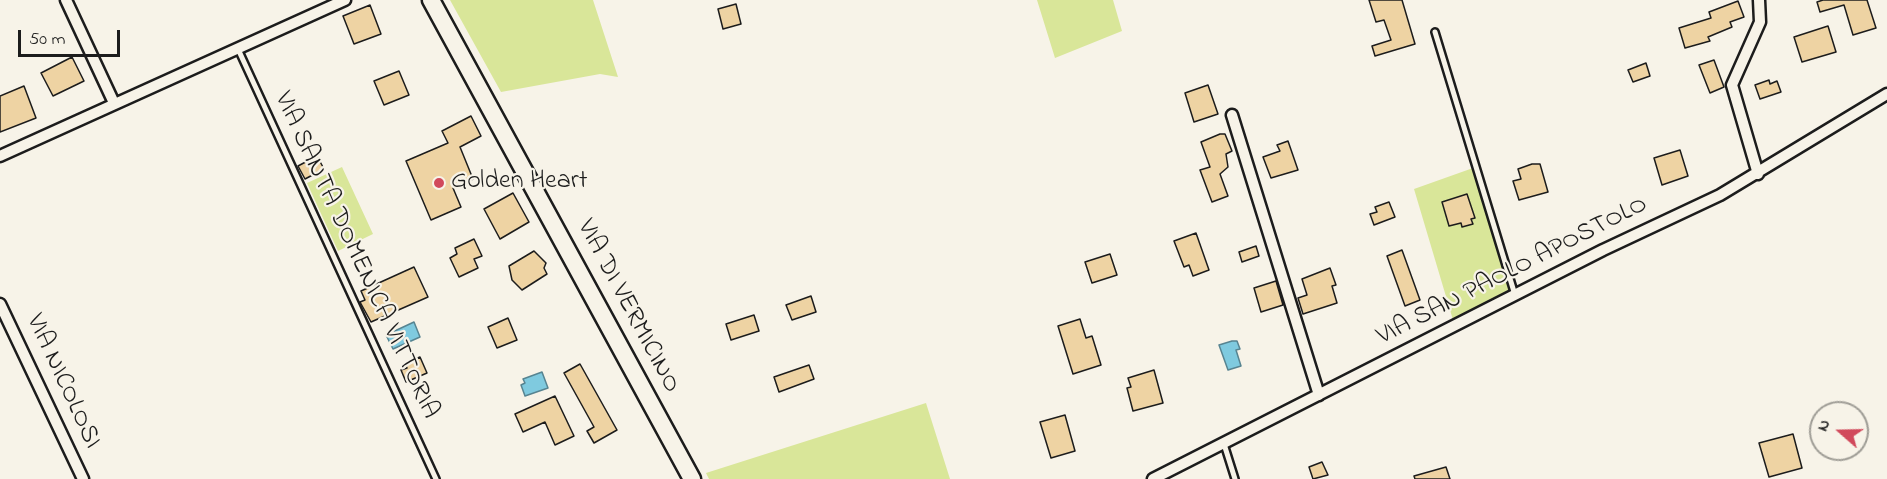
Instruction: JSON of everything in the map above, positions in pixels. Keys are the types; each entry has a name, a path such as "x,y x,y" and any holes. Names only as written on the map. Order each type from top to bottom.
{"main road":[{"name":"VIA DI VERMICINO","path":"431,0 693,479"}],"street":[{"path":"66,0 114,103"},
{"path":"0,156 345,0"},
{"path":"1758,174 1732,85 1760,22 1759,0"},
{"name":"VIA SAN PAOLO APOSTOLO","path":"1153,479 1515,294 1758,174 1887,94"},
{"path":"1232,115 1319,395"},
{"name":"VIA NICOLOSI","path":"0,304 83,479"}],"lane":[{"path":"1435,32 1515,294"},
{"name":"VIA SANTA DOMENICA VITTORIA","path":"238,49 436,479"},
{"path":"1224,444 1235,479"}],"green space":[{"path":"450,0 593,0 618,77 600,74 501,92"},
{"path":"1037,0 1113,0 1122,31 1055,58"},
{"path":"342,167 373,234 338,251 307,183"},
{"path":"1473,168 1511,291 1453,320 1414,189","holes":["1467,194 1474,218 1449,226 1442,202"]},
{"path":"926,403 950,479 709,479 706,473"}],"water":[{"path":"414,322 420,337 393,349 386,335"},
{"path":"1237,341 1240,349 1236,350 1241,366 1228,370 1219,345"},
{"path":"542,372 548,388 525,396 521,385 525,383 523,379"}],"building":[{"path":"1369,0 1402,0 1415,44 1375,56 1372,46 1391,40 1384,20 1376,22"},
{"path":"1867,0 1876,28 1853,35 1844,5 1820,12 1817,2"},
{"path":"1738,1 1744,17 1730,22 1732,27 1708,37 1710,41 1685,48 1679,28 1711,18 1709,12"},
{"path":"736,4 741,24 723,29 718,9"},
{"path":"370,5 381,34 354,44 343,16"},
{"path":"1828,26 1836,52 1802,62 1794,37"},
{"path":"72,57 84,81 53,96 41,73"},
{"path":"1714,60 1724,87 1710,93 1699,65"},
{"path":"1646,63 1650,76 1633,82 1628,70"},
{"path":"399,71 409,95 384,105 374,81"},
{"path":"1769,80 1770,84 1777,81 1781,92 1760,99 1755,85"},
{"path":"1208,85 1218,114 1194,122 1185,93"},
{"path":"24,86 36,118 0,132 0,96"},
{"name":"Golden Heart","path":"471,116 481,136 460,147 473,179 453,188 461,207 431,220 406,161 448,143 442,131"},
{"path":"1225,134 1232,151 1226,154 1228,167 1220,174 1228,196 1212,202 1200,170 1210,167 1201,142"},
{"path":"1288,141 1298,170 1271,178 1263,157 1280,151 1277,145"},
{"path":"1680,150 1688,176 1662,185 1654,158"},
{"path":"317,156 324,169 305,179 298,166"},
{"path":"1540,164 1548,192 1519,200 1513,181 1521,179 1518,169"},
{"path":"513,193 529,222 500,239 484,209"},
{"path":"1467,194 1475,218 1471,219 1473,224 1462,227 1461,223 1449,226 1442,202"},
{"path":"1389,202 1395,217 1374,225 1370,214 1377,212 1375,207"},
{"path":"1196,233 1209,270 1193,276 1189,265 1184,267 1174,241"},
{"path":"474,239 482,256 474,259 478,268 459,277 450,258 457,254 455,248"},
{"path":"1256,246 1259,256 1242,262 1239,252"},
{"path":"1402,250 1420,300 1405,306 1387,256"},
{"path":"534,251 546,263 544,268 547,274 522,290 512,280 509,266"},
{"path":"1110,254 1117,275 1092,283 1085,262"},
{"path":"414,267 428,297 371,322 360,302 365,300 361,291"},
{"path":"1330,268 1336,285 1332,286 1337,303 1303,314 1298,298 1307,295 1302,279"},
{"path":"1276,281 1283,305 1261,312 1254,288"},
{"path":"811,296 816,312 792,320 786,305"},
{"path":"754,315 759,331 731,340 726,324"},
{"path":"508,318 517,340 497,348 488,327"},
{"path":"1080,319 1086,338 1092,336 1101,365 1073,374 1058,326"},
{"path":"420,357 427,373 406,382 401,370 407,368 405,363"},
{"path":"580,364 617,430 594,443 587,431 594,427 564,373"},
{"path":"809,365 814,379 779,392 774,377"},
{"path":"1154,370 1163,403 1133,411 1127,388 1131,387 1128,378"},
{"path":"555,396 574,436 555,445 545,422 523,432 515,414"},
{"path":"1065,415 1075,451 1051,458 1040,422"},
{"path":"1793,434 1802,468 1769,477 1759,443"},
{"path":"1322,462 1328,475 1313,479 1309,467"},
{"path":"1446,467 1450,479 1415,479 1414,476"}],"place":[{"name":"Golden Heart","path":"439,183"}]}
